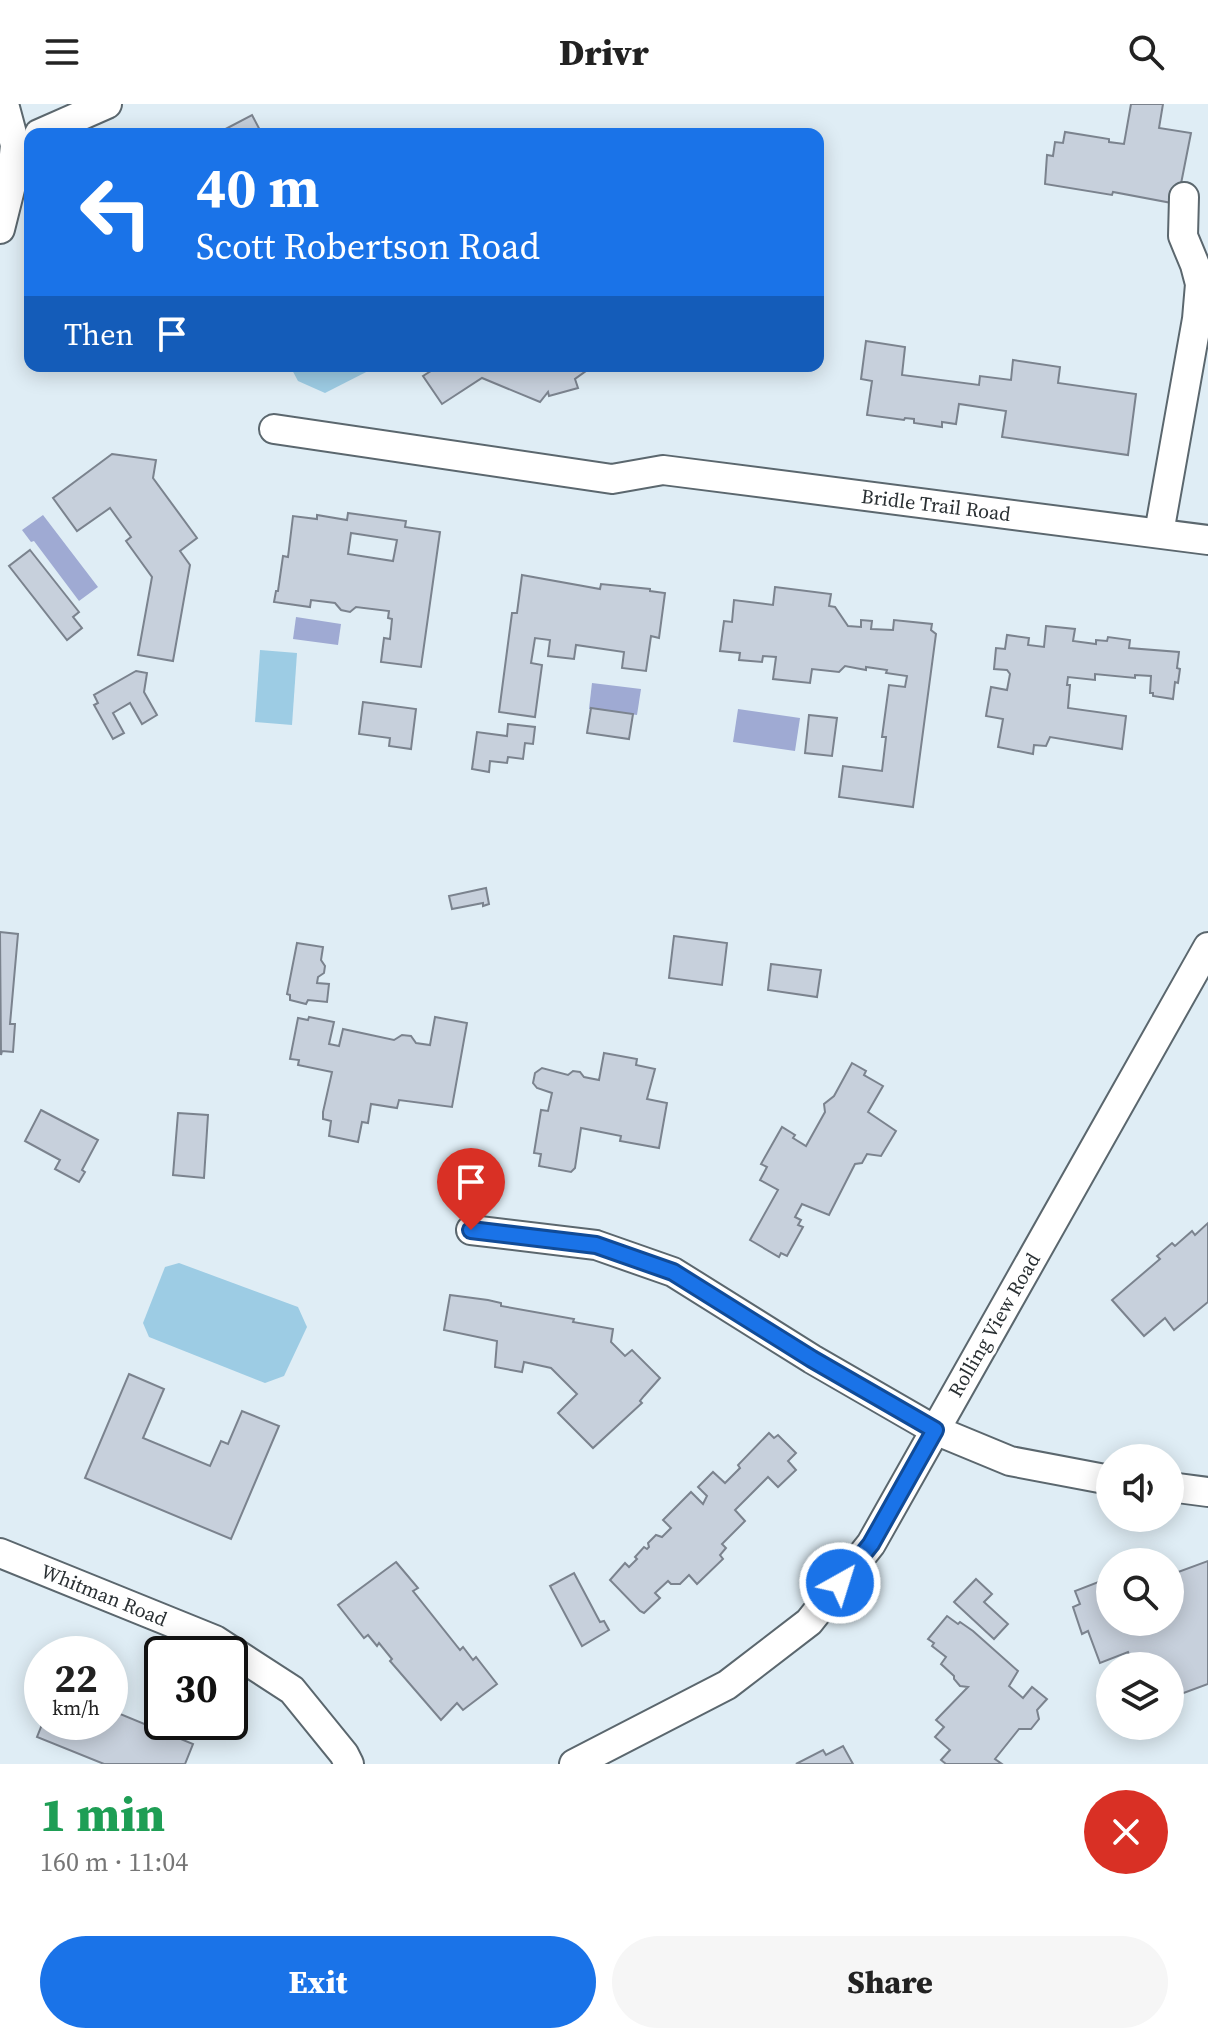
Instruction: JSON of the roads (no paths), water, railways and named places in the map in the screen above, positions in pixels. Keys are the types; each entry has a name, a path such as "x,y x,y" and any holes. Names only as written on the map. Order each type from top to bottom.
{"street":[{"path":"4,104 24,133"},
{"path":"53,128 107,104"},
{"path":"0,229 24,150"},
{"path":"1159,533 1197,319 1200,284 1183,236 1184,197"},
{"name":"Bridle Trail Road","path":"274,429 612,479 663,470 1208,540"},
{"name":"Rolling View Road","path":"574,1764 727,1685 809,1622 871,1544 1208,947"},
{"path":"471,1230 596,1245 673,1272 812,1359 935,1430 1010,1461 1096,1477"},
{"path":"1184,1489 1208,1492"},
{"name":"Whitman Road","path":"0,1553 215,1640 292,1690 349,1764"}]}
